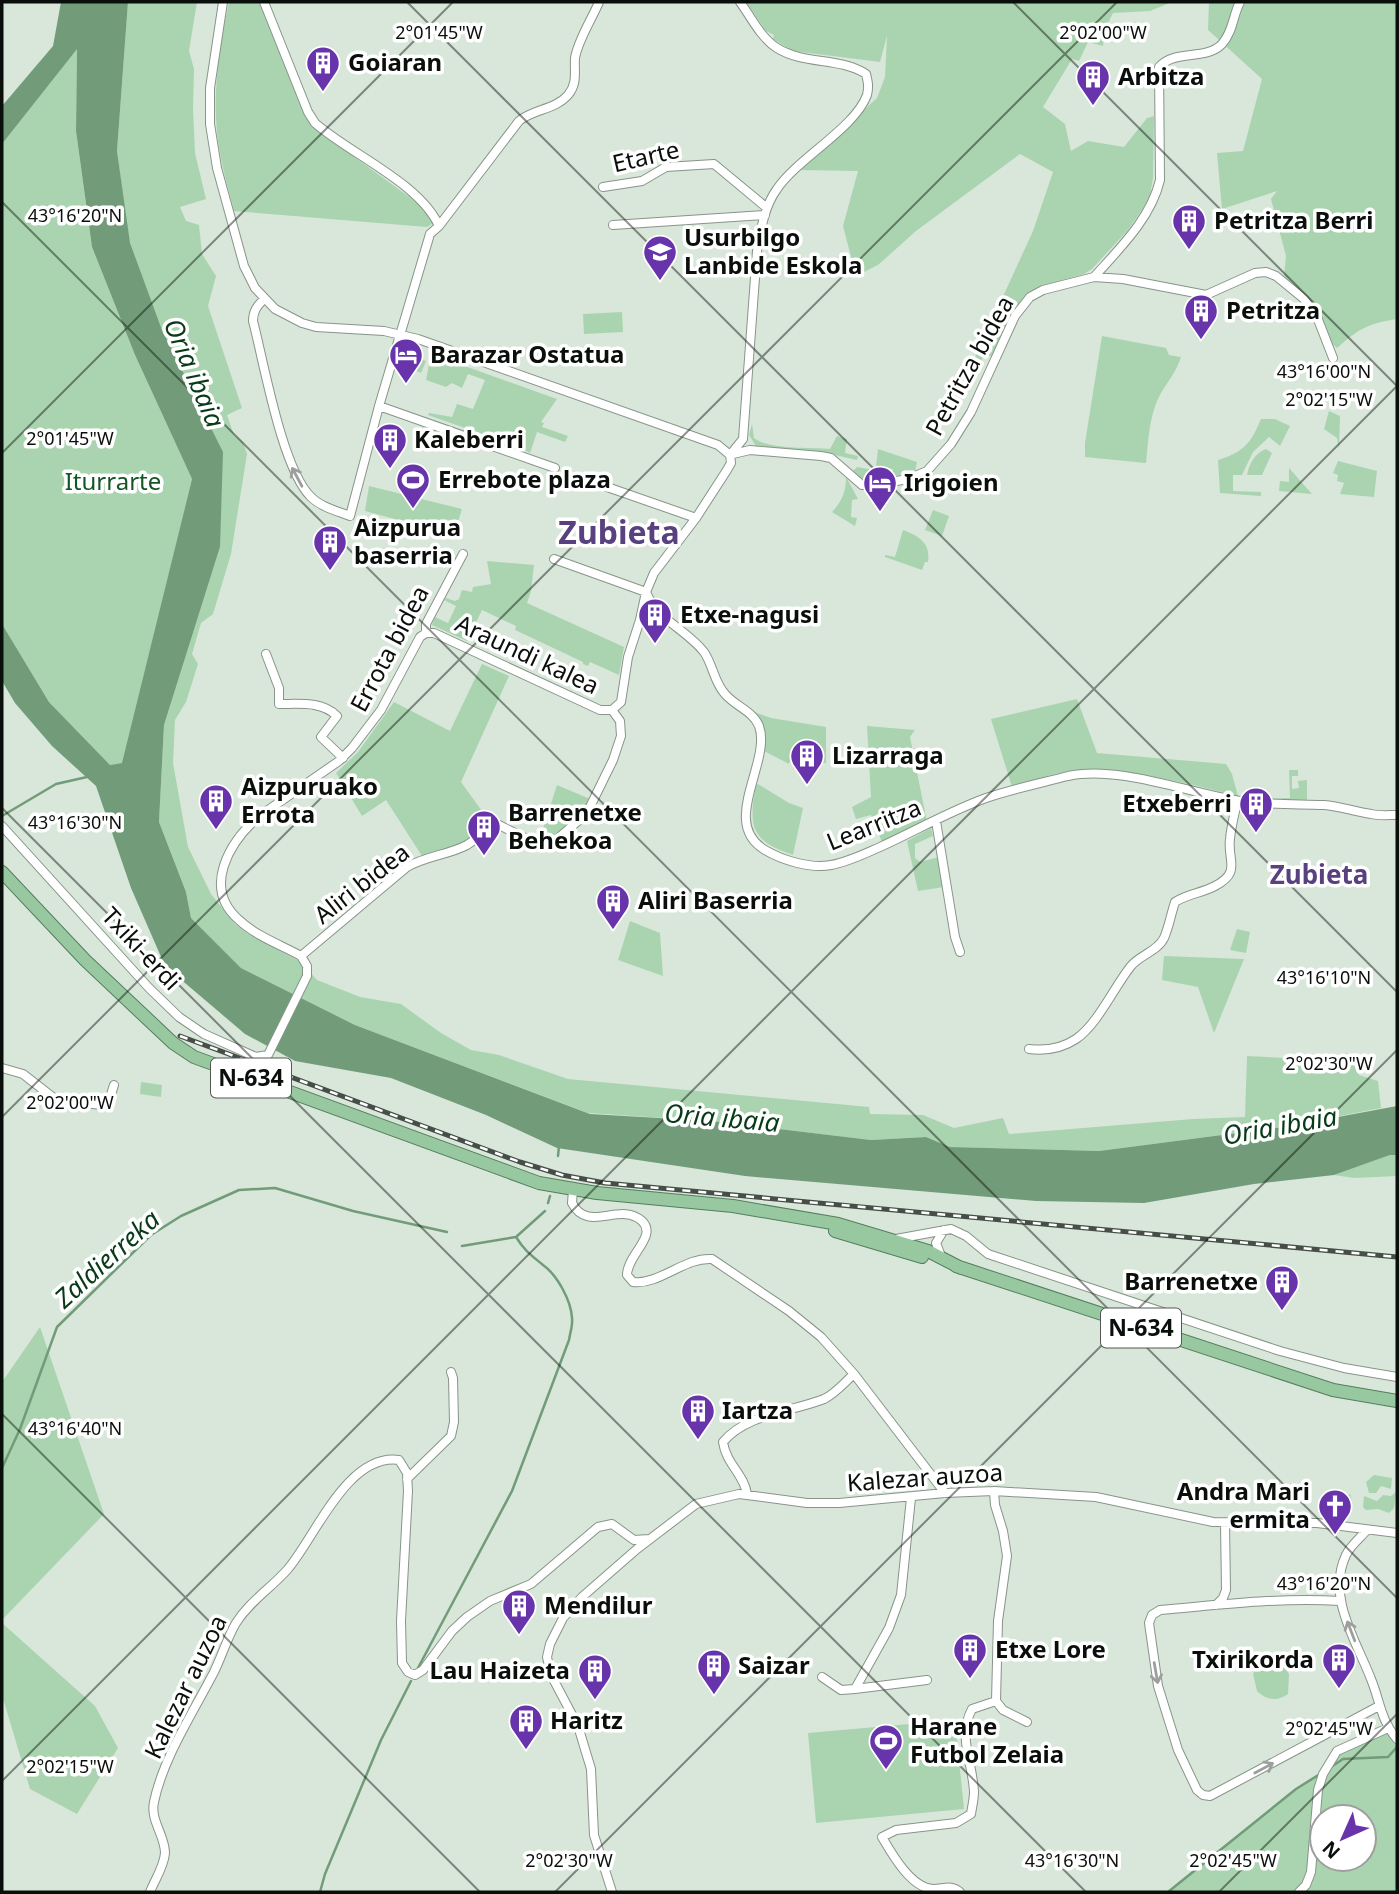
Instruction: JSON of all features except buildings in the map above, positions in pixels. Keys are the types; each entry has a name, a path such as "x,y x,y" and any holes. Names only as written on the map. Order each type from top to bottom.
{"highway":[{"name":"N-634","path":"2,872 85,960 188,1054 518,1177 573,1190 720,1204 780,1215 892,1243 961,1268 1344,1392 1397,1401"},
{"name":"N-634","path":"892,1243 918,1252 932,1247 941,1260"},
{"name":"N-634","path":"1261,1366 1355,1389 1397,1395"}],"street":[{"path":"223,2 209,88 210,124 217,167 244,266 264,299 288,317 316,327 400,334 718,445 730,455 731,463 727,470 653,573 628,657 621,702 612,710"},
{"path":"264,2 308,112 315,123 410,191 435,216 439,226"},
{"path":"264,299 253,314 253,321 291,465 311,498 321,505 351,516 379,406 430,234 439,226 519,121 528,113 549,108 567,96 576,81 576,53 599,2"},
{"path":"730,455 743,439 746,423 757,251 766,212 775,192 786,177 859,109 867,96 869,85 866,74 856,68 790,54 777,48 765,37 740,2"},
{"path":"1094,277 1127,239 1156,198 1160,180 1159,67 1171,58 1205,52 1221,45 1228,36 1240,2"},
{"name":"Etarte","path":"603,187 642,181 666,167 714,164 766,212"},
{"path":"613,225 766,212"},
{"name":"Petritza bidea","path":"730,455 750,450 831,458 862,485 908,480 927,471 951,444 971,412 1015,316 1030,297 1044,290 1094,277 1123,279 1206,295 1266,272 1276,276 1304,299 1317,317 1333,358"},
{"path":"379,406 555,468"},
{"path":"587,480 695,518"},
{"name":"Errota bidea","path":"301,956 239,920 227,906 220,889 220,874 226,857 246,828 343,758 370,727 420,637 426,633 426,624 463,554"},
{"path":"554,559 646,592"},
{"name":"Learritza","path":"646,592 650,603 660,614 704,652 722,692 752,715 759,726 761,742 746,811 746,824 755,843 794,862 830,866 858,857 986,798 1071,775 1140,779 1237,801 1327,805 1374,815 1397,815"},
{"name":"Araundi kalea","path":"426,633 434,633 600,710 612,710"},
{"name":"Errota bidea","path":"266,654 279,688 279,704 321,706 329,708 337,716 321,737 343,758"},
{"name":"Aliri bidea","path":"307,976 307,966 301,956 407,867 421,859 465,846 493,822 525,838 554,842 587,813 613,760 621,736 620,721 612,710"},
{"path":"1029,1049 1045,1051 1060,1048 1083,1033 1131,966 1163,940 1175,902 1212,888 1231,873 1233,862 1229,842 1237,801"},
{"path":"936,821 955,937 960,951"},
{"name":"Txiki-erdi","path":"2,826 149,988 179,1017 204,1034 257,1057 268,1055 274,1048 307,976"},
{"path":"2,1068 23,1074 55,1099 76,1103 101,1105 109,1101 114,1085"},
{"path":"573,1190 572,1203 582,1215 597,1218 621,1213 644,1223 646,1239 628,1265 627,1275 633,1282 647,1281 700,1260 716,1260 800,1319 821,1337 854,1374 944,1493"},
{"path":"932,1247 928,1240 941,1230"},
{"path":"892,1243 941,1230 957,1231 988,1254 1280,1351 1345,1368 1397,1377"},
{"path":"451,1373 454,1422 451,1436 407,1479 401,1621 402,1663 408,1672 415,1675 423,1670 446,1638 467,1617 491,1601 531,1584 598,1527 611,1524 634,1540 649,1539"},
{"path":"747,1494 746,1486 724,1454 723,1442 731,1432 826,1398 854,1374"},
{"name":"Kalezar auzoa","path":"150,1892 162,1867 165,1851 154,1819 154,1802 175,1747 226,1649 234,1626 243,1613 289,1567 319,1520 353,1479 388,1458 399,1460 407,1479"},
{"path":"994,1491 1007,1556 998,1621 996,1701 1003,1710 1027,1722"},
{"name":"Kalezar auzoa","path":"611,1892 594,1835 591,1769 578,1726 556,1688 547,1657 555,1632 570,1609 649,1539 696,1504 747,1494 822,1504 994,1491 1087,1496 1213,1522 1317,1523 1397,1533"},
{"path":"855,1689 889,1628 901,1595 911,1498"},
{"path":"1216,1605 1226,1590 1225,1523"},
{"path":"1367,1530 1346,1554 1341,1574 1340,1601 1388,1728 1397,1739"},
{"path":"1226,1590 1229,1597 1238,1604"},
{"path":"1340,1601 1216,1605 1160,1610 1153,1615 1149,1623 1158,1686 1178,1750 1195,1787 1203,1795 1214,1794 1379,1706"},
{"path":"822,1677 841,1690 927,1680"},
{"path":"960,1892 957,1888 946,1886 931,1889 914,1880 882,1837 896,1830 956,1824 971,1814 974,1792 965,1740 966,1719 972,1709 996,1701"},
{"path":"1299,1892 1306,1885 1311,1872 1318,1790 1323,1774 1337,1751 1388,1728"}],"green space":[{"path":"128,2 197,2 189,51 194,69 195,153 206,199 180,207 186,221 199,225 202,254 216,276 208,306 242,408 227,415 234,435 243,442 247,454 231,554 213,614 201,623 192,654 198,664 186,702 175,720 173,763 188,847 211,894 235,924 248,934 301,962 317,980 360,997 401,1004 441,1033 471,1050 499,1055 568,1079 869,1107 870,1114 923,1115 954,1128 1003,1118 1009,1134 1245,1117 1247,1056 1326,1060 1348,1053 1359,1075 1378,1081 1381,1108 1284,1127 1099,1151 950,1147 926,1137 871,1140 712,1121 588,1113 355,1025 241,968 191,918 186,892 159,822 164,725 220,547 162,330 129,243 117,151"},
{"path":"229,2 260,2 304,113 312,126 423,207 435,222 427,227 234,211 222,165 216,119 219,60"},
{"path":"746,2 1172,2 1150,11 1113,13 1105,29 1103,46 1088,42 1079,61 1072,59 1043,107 1065,124 1071,151 1088,141 1124,147 1147,118 1154,116 1153,178 1150,195 1127,231 1092,269 1027,293 1012,314 992,356 984,356 970,379 967,379 1033,231 1053,172 1020,154 916,231 878,265 856,276 843,226 858,171 798,170 877,98 885,77 887,36 880,62 793,51 773,39 774,35 766,31"},
{"path":"1209,2 1397,2 1397,319 1364,328 1337,348 1330,342 1306,296 1284,276 1286,256 1271,199 1277,191 1222,209 1217,153 1243,151 1262,79 1208,30"},
{"name":"Iturrarte","path":"77,48 76,131 92,247 135,355 192,479 123,763 110,765 49,702 2,624 2,144"},
{"path":"622,312 623,332 584,334 583,314"},
{"path":"1102,336 1166,348 1169,355 1181,357 1154,408 1146,463 1085,457"},
{"path":"403,345 418,350 416,357 426,361 421,373 405,366 403,369 396,366"},
{"path":"431,354 557,399 541,422 544,423 542,427 568,436 565,442 537,432 530,453 428,415 452,417 457,404 473,409 485,380 468,374 462,388 452,383 446,387 426,380"},
{"path":"1329,411 1340,416 1339,449 1337,438 1324,429"},
{"path":"1261,419 1275,419 1290,426 1280,446 1269,437 1253,452 1242,475 1233,475 1233,491 1261,492 1261,496 1220,493 1218,460 1246,446"},
{"path":"752,424 754,438 780,446 830,449 837,436 847,439 845,453 858,456 857,460 822,452 756,446 749,435"},
{"path":"878,449 917,462 915,472 893,476 893,469 876,467"},
{"path":"1266,449 1272,453 1262,475 1247,475 1253,459"},
{"path":"1338,461 1377,471 1374,497 1340,494 1344,483 1337,481 1338,475 1333,473"},
{"path":"857,467 874,470 873,481 860,478 853,471"},
{"path":"1289,468 1312,494 1279,491 1280,481 1289,482"},
{"path":"846,477 858,499 852,500 851,517 857,518 855,526 832,512 843,496"},
{"name":"Errebote plaza","path":"369,486 462,509 454,535 365,511"},
{"path":"933,510 949,516 942,536 925,530"},
{"path":"903,530 926,545 928,562 925,562 922,570 885,557 895,557"},
{"path":"487,561 534,565 527,603 624,647 619,675 590,662 588,666 583,664 482,610 467,641 432,625 435,617 448,623 456,606 444,600 446,598 455,601 459,599 462,590 472,592 473,587 491,584"},
{"path":"482,664 509,676 461,782 487,818 465,843 422,856 386,800 362,816 336,773 358,752 394,702 450,731"},
{"path":"1077,699 1097,753 1226,764 1232,774 1238,796 1155,777 1091,770 1063,772 1012,787 991,719"},
{"path":"754,712 771,718 826,727 826,763 796,762 800,747 795,745 789,764 764,751 764,731"},
{"path":"867,726 915,730 910,737 927,822 882,842 871,815 856,819 852,807 871,797"},
{"path":"1289,770 1298,770 1298,776 1292,776 1292,789 1299,788 1298,781 1307,780 1307,800 1267,801 1290,798"},
{"path":"758,784 789,803 803,808 793,855 768,844 756,830 752,812"},
{"path":"557,785 590,799 583,816 557,837 541,835"},
{"path":"931,828 933,836 915,844 915,858 920,862 939,857 944,887 918,891 907,841"},
{"path":"630,921 660,933 663,976 618,960"},
{"path":"1237,929 1250,932 1246,953 1230,950"},
{"path":"1164,956 1244,959 1214,1033 1198,987 1162,980"},
{"path":"141,1082 162,1085 161,1097 140,1094"},
{"path":"1390,1155 1397,1155 1397,1176 1354,1178 1334,1175"},
{"path":"40,1327 104,1514 2,1620 2,1382"},
{"path":"1374,1475 1392,1478 1391,1489 1381,1486 1376,1493 1369,1493 1366,1482"},
{"path":"1396,1492 1394,1508 1389,1513 1378,1509 1366,1510 1363,1507 1364,1496 1377,1501 1383,1495 1391,1496"},
{"path":"1350,1494 1350,1508 1321,1506 1326,1497 1336,1500"},
{"path":"2,1623 95,1706 118,1748 77,1814 30,1789 2,1695"},
{"path":"1277,1656 1289,1674 1288,1694 1272,1699 1257,1691 1253,1674 1261,1660"},
{"name":"Harane Futbol Zelaia","path":"955,1720 964,1809 816,1823 808,1733"},
{"path":"1384,1729 1397,1742 1397,1892 1168,1892 1296,1789 1325,1771 1337,1751"}],"shaded area":[{"path":"61,2 128,2 117,151 130,243 162,330 223,452 220,547 164,725 159,822 186,892 191,918 241,968 355,1025 590,1114 712,1121 871,1140 926,1137 950,1147 1099,1151 1284,1127 1397,1106 1397,1155 1390,1155 1334,1175 1254,1184 1144,1203 1036,1201 745,1176 557,1148 486,1115 391,1078 295,1061 245,1034 165,966 131,888 96,786 52,746 15,703 2,681 2,624 49,702 110,765 122,763 192,479 135,355 92,247 76,131 77,49 2,144 2,106 53,46"}],"waterway":[{"path":"2,816 56,784 87,777"},
{"path":"558,1156 559,1146"},
{"name":"Zaldierreka","path":"2,1468 20,1429 57,1327 151,1235 181,1216 239,1190 275,1188 353,1211 447,1232"},
{"path":"548,1203 550,1196"},
{"path":"462,1246 516,1237 545,1211"},
{"path":"418,1668 512,1491 569,1340 572,1318 562,1288 548,1269 528,1252 516,1237"},
{"path":"320,1892 381,1740 411,1681"},
{"path":"1331,1767 1343,1759 1388,1757 1397,1747"},
{"path":"1168,1892 1296,1789 1320,1774"}],"railway":[{"path":"180,1036 520,1162 562,1175 605,1183 1397,1257"}],"place":[{"name":"Goiaran","path":"323,93"},
{"name":"Arbitza","path":"1093,107"},
{"name":"Petritza Berri","path":"1189,251"},
{"name":"Usurbilgo Lanbide Eskola","path":"660,282"},
{"name":"Petritza","path":"1201,341"},
{"name":"Barazar Ostatua","path":"406,385"},
{"name":"Kaleberri","path":"390,470"},
{"name":"Errebote plaza","path":"413,510"},
{"name":"Irigoien","path":"880,513"},
{"name":"Aizpurua baserria","path":"330,572"},
{"name":"Etxe-nagusi","path":"655,645"},
{"name":"Lizarraga","path":"807,786"},
{"name":"Aizpuruako Errota","path":"216,831"},
{"name":"Etxeberri","path":"1256,834"},
{"name":"Barrenetxe Behekoa","path":"484,857"},
{"name":"Aliri Baserria","path":"613,931"},
{"name":"Barrenetxe","path":"1282,1312"},
{"name":"Iartza","path":"698,1441"},
{"name":"Andra Mari ermita","path":"1335,1536"},
{"name":"Mendilur","path":"519,1636"},
{"name":"Etxe Lore","path":"970,1680"},
{"name":"Txirikorda","path":"1339,1690"},
{"name":"Saizar","path":"714,1696"},
{"name":"Lau Haizeta","path":"595,1701"},
{"name":"Haritz","path":"526,1751"},
{"name":"Harane Futbol Zelaia","path":"886,1771"}],"district":[{"name":"Zubieta","path":"619,533"},
{"name":"Zubieta","path":"1319,875"}],"water label":[{"name":"Oria ibaia","path":"194,373"},
{"name":"Oria ibaia","path":"722,1118"},
{"name":"Oria ibaia","path":"1280,1126"}]}
